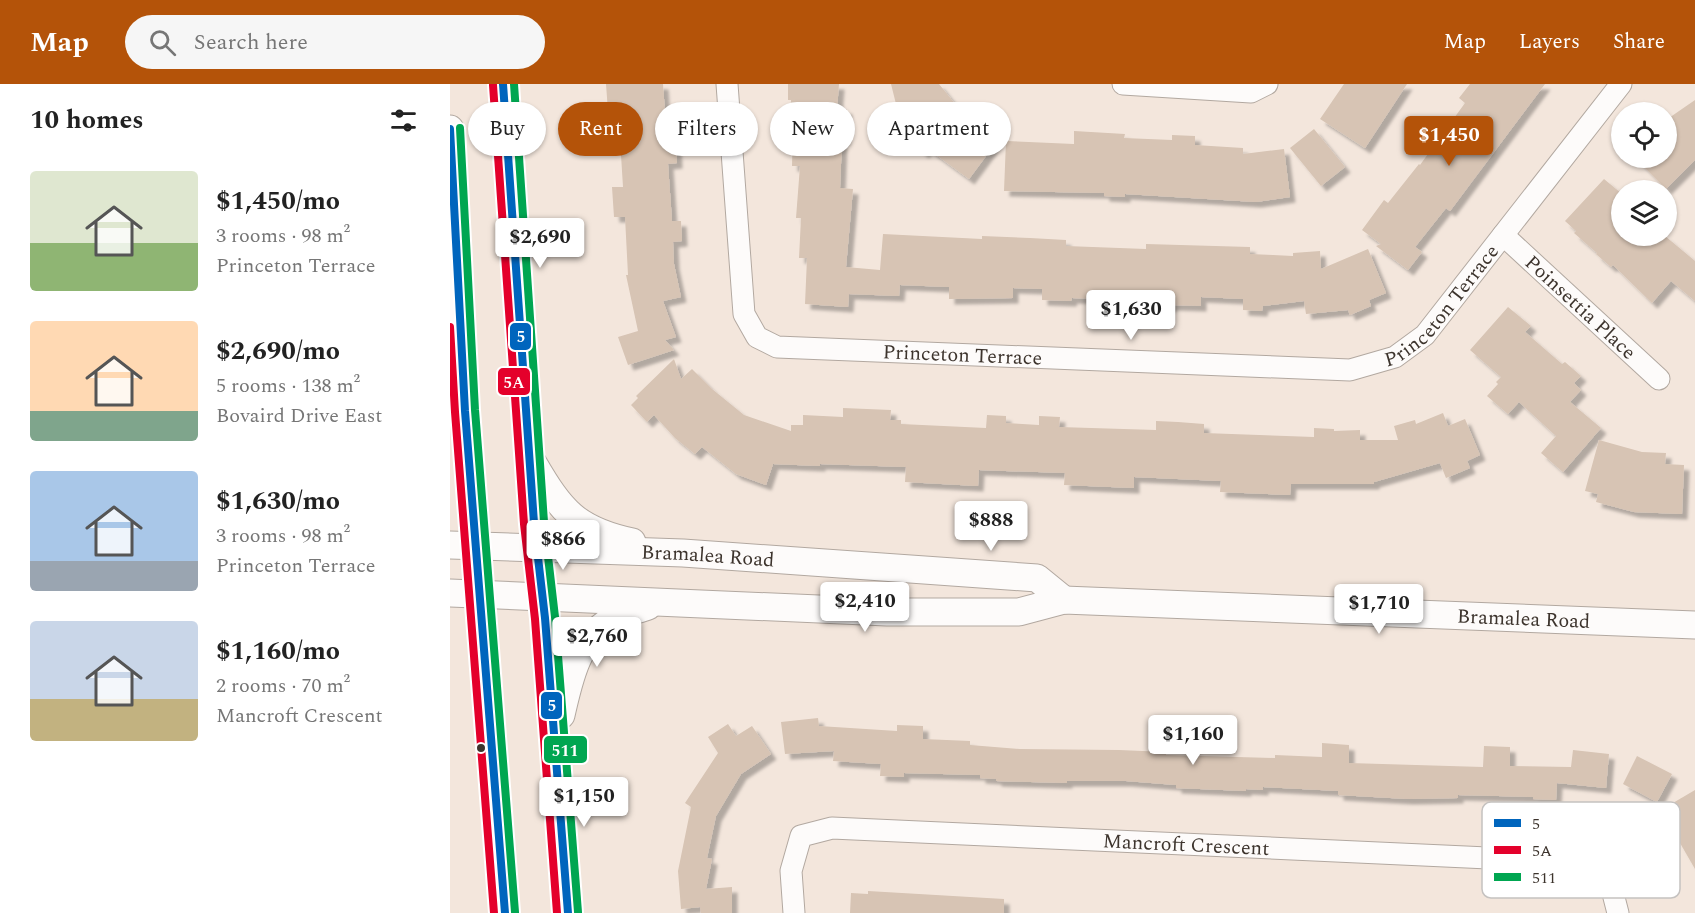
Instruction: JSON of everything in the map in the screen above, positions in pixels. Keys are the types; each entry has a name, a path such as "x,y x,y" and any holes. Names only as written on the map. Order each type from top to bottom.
{"main road":[{"path":"503,84 529,456 543,596 568,913"},
{"path":"450,129 465,411 505,913"},
{"path":"450,450 465,411"},
{"path":"529,456 554,499 582,525 615,538 683,553"},
{"name":"Bramalea Road","path":"450,545 683,553 1037,578 1064,600"},
{"name":"Bramalea Road","path":"450,593 887,612 1019,612 1064,600 1695,625"},
{"path":"555,746 570,673 580,650 596,631 617,617 658,602"}],"street":[{"name":"Princeton Terrace","path":"727,84 744,314 757,337 777,347 1350,370 1395,357 1425,335 1621,84"},
{"path":"1123,84 1251,92 1267,84"},
{"name":"Poinsettia Place","path":"1503,235 1659,379"},
{"name":"Mancroft Crescent","path":"794,913 791,871 801,836 832,828 1482,858"},
{"name":"Mancroft Crescent","path":"1614,898 1618,913"}],"building":[{"path":"606,84 663,84 664,102 655,102 655,156 677,156 677,163 668,164 672,221 681,221 682,241 673,242 674,264 681,297 663,301 676,337 665,340 674,350 628,365 618,337 638,331 626,275 628,275 625,217 614,217 612,187 623,187 621,156 643,156 643,102 607,102"},
{"path":"788,84 839,84 838,102 791,102 788,100"},
{"path":"891,84 939,84 954,102 896,102"},
{"path":"1344,84 1407,84 1365,148 1320,119"},
{"path":"1470,84 1545,84 1450,211 1446,208 1415,247 1422,252 1408,270 1376,246 1381,244 1362,230 1384,200 1388,203 1420,165 1465,103 1459,98"},
{"path":"1695,100 1695,160 1675,180 1657,180 1645,168 1677,168 1677,112"},
{"path":"1314,129 1345,167 1321,186 1290,148"},
{"path":"1074,131 1125,134 1124,138 1172,140 1172,135 1195,136 1195,145 1243,148 1243,154 1284,149 1290,197 1256,202 1125,194 1125,197 1104,196 1104,193 1004,191 1005,156 1011,156 1011,141 1074,144"},
{"path":"792,156 841,156 840,188 853,189 846,267 880,270 883,234 1066,240 1066,246 1146,249 1146,244 1250,247 1250,254 1293,256 1293,253 1320,251 1321,269 1368,249 1386,293 1369,300 1371,306 1350,315 1348,310 1306,314 1304,301 1263,306 1262,311 1243,310 1243,299 1201,297 1201,306 1171,305 1171,307 1149,306 1150,295 1100,294 1100,299 1042,300 1042,289 1013,288 1013,298 949,299 949,287 900,285 899,296 849,294 848,307 805,304 807,258 799,258 801,218 796,218 800,166 792,166"},
{"path":"938,156 986,156 969,179"},
{"path":"1604,179 1611,185 1611,246 1677,246 1695,261 1695,301 1671,281 1652,303 1613,265 1611,267 1596,254 1565,221"},
{"path":"1508,307 1531,326 1525,332 1562,364 1565,362 1581,376 1574,383 1581,390 1570,402 1601,428 1563,472 1541,453 1556,436 1519,402 1508,414 1487,396 1501,377 1470,350"},
{"path":"674,359 681,379 692,369 744,415 791,431 791,425 803,425 803,415 843,417 843,408 891,410 890,420 901,420 901,424 986,428 987,415 1006,416 1006,423 1039,425 1039,416 1060,417 1059,427 1156,430 1156,421 1204,424 1204,433 1314,437 1314,428 1334,429 1334,431 1360,430 1360,440 1398,440 1394,426 1415,420 1416,424 1443,413 1448,426 1465,419 1480,455 1467,461 1470,468 1446,478 1440,463 1374,482 1374,484 1291,484 1290,495 1220,492 1221,481 1134,477 1134,488 1064,485 1065,473 979,470 978,486 905,482 906,467 820,464 820,466 773,464 766,485 736,474 702,447 695,454 675,438 654,415 647,422 631,405 638,398 636,396"},
{"path":"1599,440 1642,452 1666,453 1665,464 1684,465 1682,514 1634,512 1596,502 1598,494 1585,491"},
{"path":"818,718 819,726 897,731 897,725 923,726 923,739 970,741 970,745 1020,749 1119,750 1166,752 1166,755 1275,758 1275,755 1322,757 1322,743 1349,745 1349,763 1483,767 1484,746 1510,747 1510,766 1571,767 1573,750 1609,754 1606,788 1557,783 1556,800 1533,799 1533,797 1458,795 1458,798 1408,799 1338,795 1338,791 1263,787 1263,790 1246,789 1246,791 1176,788 1176,785 1126,781 1067,781 1067,783 996,781 996,779 980,778 980,775 904,773 904,777 880,776 881,764 833,761 834,751 785,754 781,722"},
{"path":"728,724 736,736 752,726 771,754 741,774 716,816 707,858 712,859 706,889 732,887 732,913 701,913 700,907 681,909 678,871 691,807 685,803 718,753 708,737"},
{"path":"1637,756 1672,774 1657,802 1623,784"},
{"path":"1695,790 1695,869 1680,843 1680,802 1675,802"},
{"path":"868,891 1004,899 1004,913 850,913 851,893 868,894"}],"transit line":[{"name":"5","path":"503,84 534,523 545,618 568,913"},
{"name":"511","path":"514,84 544,522 555,617 578,912"},
{"name":"5A","path":"493,85 524,524 535,619 557,913"},
{"name":"511","path":"460,128 475,410 515,912"},
{"name":"5","path":"450,129 465,411 505,913"},
{"name":"5A","path":"450,327 494,913"}]}
